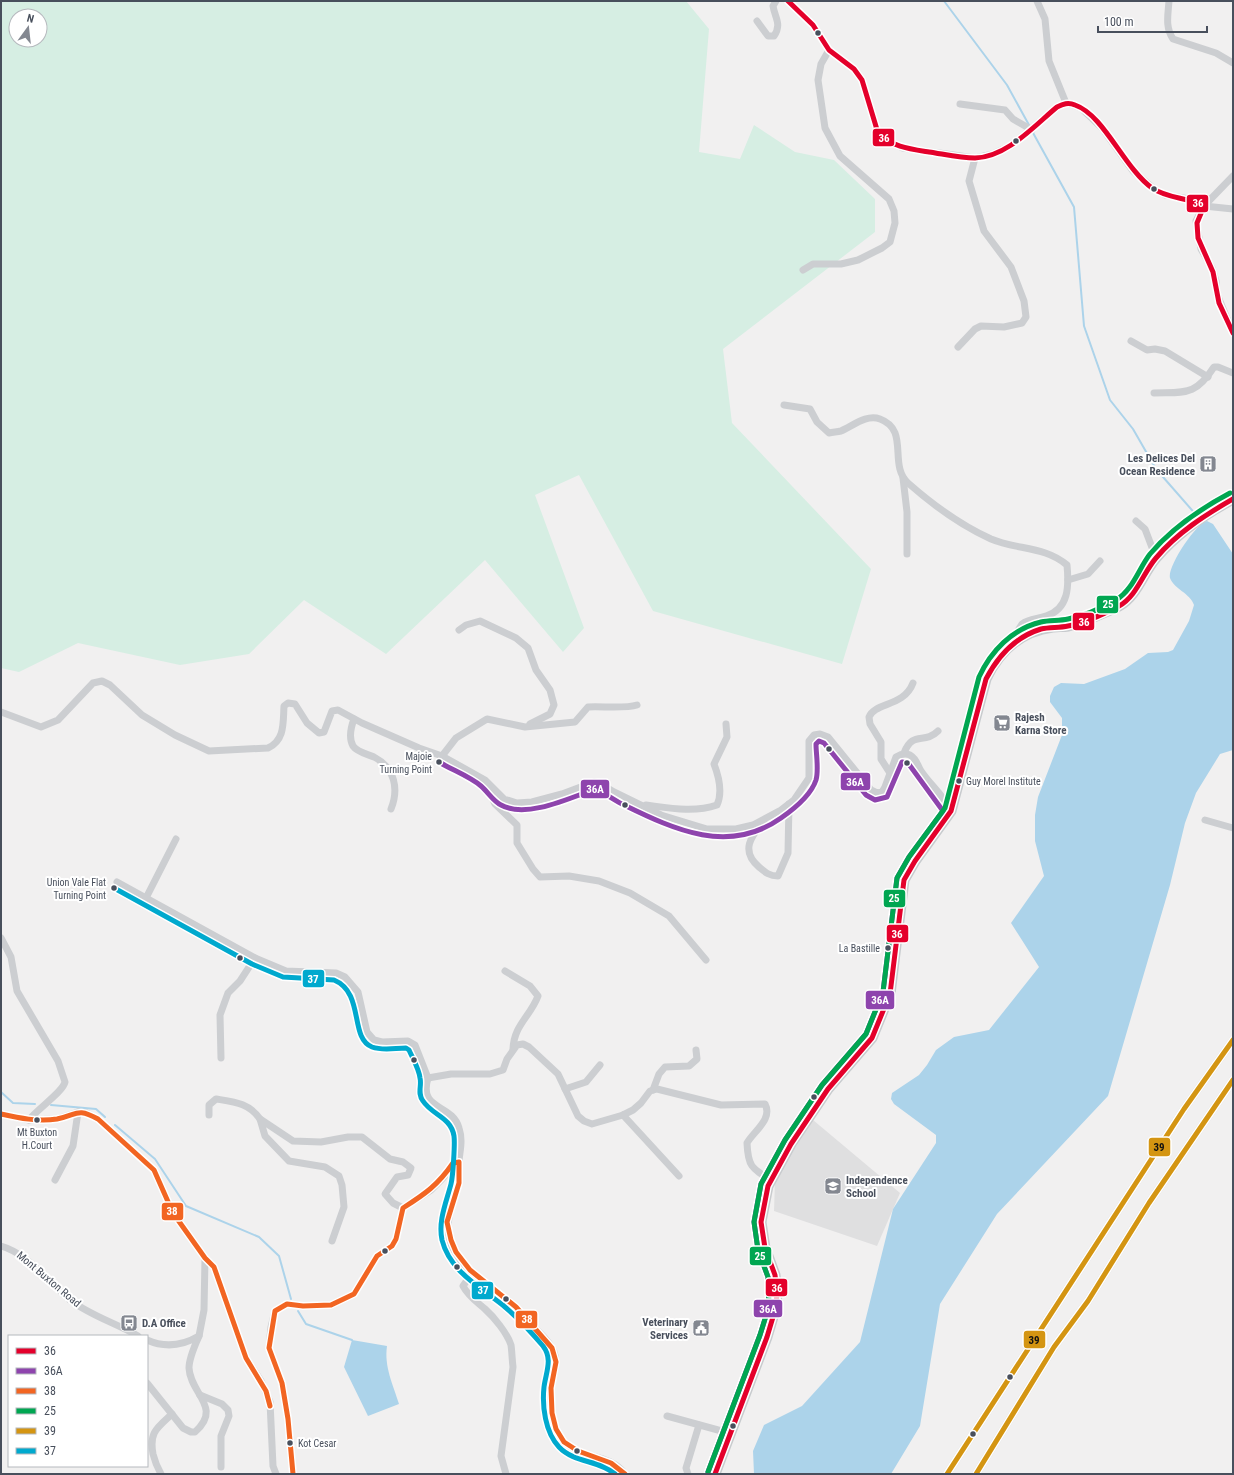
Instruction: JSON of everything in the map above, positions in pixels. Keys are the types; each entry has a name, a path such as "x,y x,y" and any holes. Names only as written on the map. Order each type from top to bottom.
{"main road":[{"path":"715,1474 729,1433 767,1337 776,1307 777,1291 775,1275 765,1248 761,1222 768,1186 791,1144 828,1089 872,1038 890,994 904,880 915,861 951,811 986,679 991,669 1010,644 1033,633 1051,627 1069,626 1118,606 1131,596 1156,558 1199,519 1233,499"}],"street":[{"path":"757,20 768,36 774,36 778,30 779,22 773,6 776,1"},
{"path":"788,1 813,25 829,50 854,69 862,80 870,103 875,128 884,139 903,148 976,158 993,154 1003,150 1032,130 1057,106 1066,103 1072,104 1081,108 1102,128 1133,171 1154,189 1165,195 1189,199 1204,206 1233,209"},
{"path":"1037,1 1045,19 1049,60 1066,103"},
{"path":"1169,1 1167,25 1174,39 1216,54 1233,63"},
{"path":"803,270 813,264 841,264 858,260 882,248 890,242 895,223 894,211 889,199 840,156 826,128 818,80 821,64 829,50"},
{"path":"960,104 1005,110 1013,119 1032,130"},
{"path":"958,347 975,329 981,326 1004,326 1022,323 1026,317 1024,300 1011,267 984,231 969,181 976,158"},
{"path":"1233,176 1204,206 1196,221 1201,249 1212,268 1216,281 1216,294 1233,333"},
{"path":"1130,341 1147,350 1155,349 1165,351 1208,377"},
{"path":"1154,393 1185,392 1198,387 1208,377 1214,367 1218,367 1233,373"},
{"path":"784,405 810,409 817,422 829,433 840,431 861,420 879,418 891,425 898,439 898,456 903,478 907,512 907,554"},
{"path":"903,478 936,508 990,539 1014,548 1039,550 1067,565 1068,580 1063,606 1057,612 1022,624 1010,644"},
{"path":"1136,521 1145,529 1156,558"},
{"path":"1068,580 1088,574 1100,561"},
{"path":"459,630 466,624 480,621 510,634 528,648 536,670 550,690 554,705 550,714 525,727"},
{"path":"1,712 41,727 58,720 93,683 102,681 110,686 142,715 175,735 209,751 268,748 275,745 281,736 284,706 288,703 295,704 307,723 319,733 324,732 332,711 338,710 354,719 419,748 442,756 485,780 504,799 517,803 532,802 562,794 594,782 600,783 614,792 661,815 708,829 736,829 753,825 766,819 794,800 809,778 809,741 814,734 820,734 828,738 871,790 882,792 886,787 896,756 904,753 908,744 912,740 930,737 938,731"},
{"path":"890,773 881,759 881,742 870,724 869,717 873,710 888,705 904,696 910,690 913,683"},
{"path":"442,756 456,738 487,719 525,727 576,722 588,707 616,706 629,708 637,705"},
{"path":"354,719 350,735 352,744 356,749 381,761 395,782 395,799 390,809"},
{"path":"641,804 677,809 702,809 717,805 720,797 720,789 714,764 727,737 726,724"},
{"path":"904,753 915,759 920,770 944,797 951,811"},
{"path":"485,780 495,804 517,824 517,843 533,869 540,877 569,876 599,881 630,893 669,916 706,960"},
{"path":"766,819 752,835 748,847 750,856 756,865 770,876 778,876 788,853 789,804"},
{"path":"1205,820 1233,828"},
{"path":"146,898 176,839"},
{"path":"117,882 255,958 286,971 336,973 345,977 358,992 367,1032 374,1040 382,1042 408,1041 415,1044 428,1078 425,1088 431,1103 449,1113 456,1120 460,1129 462,1143 459,1162 460,1173 458,1186 447,1224 452,1246 462,1262 472,1273 511,1303 549,1343 555,1352 556,1366 551,1395 557,1431 564,1443 576,1450 610,1461 618,1466 625,1474"},
{"path":"1,938 11,957 17,991 58,1061 65,1082 61,1091 36,1110 29,1120"},
{"path":"221,1058 220,1015 228,993 240,981 255,958"},
{"path":"505,970 530,986 538,996 534,1006 514,1037 513,1050"},
{"path":"947,1474 1184,1109 1233,1040"},
{"path":"428,1078 451,1074 490,1074 503,1070 507,1059 513,1050 517,1045 523,1044 529,1047 558,1074 578,1116 584,1121 592,1124 623,1115 634,1110 641,1104 650,1091 657,1089 721,1105 765,1104 767,1110 765,1120 747,1143 748,1160 757,1172 771,1180"},
{"path":"653,1090 659,1074 665,1067 689,1066 697,1059 696,1050"},
{"path":"565,1089 586,1082 600,1065"},
{"path":"976,1474 1050,1354 1088,1301 1153,1197 1233,1080"},
{"path":"209,1115 209,1104 216,1099 254,1109 260,1119 264,1136 289,1161 325,1168 339,1176 342,1185 344,1207 332,1241"},
{"path":"55,1180 72,1146 78,1112"},
{"path":"1,1114 29,1120 57,1119 78,1112 88,1113 98,1119 154,1170 173,1213 205,1258 214,1267 246,1358 266,1391 270,1402 273,1466 276,1474"},
{"path":"623,1115 679,1176"},
{"path":"260,1119 293,1141 321,1142 348,1137 362,1137 390,1159 403,1162 411,1168 408,1175 397,1177 385,1194 394,1203 403,1208"},
{"path":"294,1474 288,1419 282,1383 269,1348 271,1327 275,1311 287,1304 304,1306 331,1305 354,1294 377,1256 392,1246 396,1239 403,1208 431,1190 443,1178 453,1163 459,1162"},
{"name":"Mont Buxton Road","path":"1,1246 14,1250 71,1300 95,1316 120,1326 136,1335"},
{"path":"148,1384 183,1428 190,1432 195,1432 202,1427 207,1414 206,1405 189,1369 194,1348 199,1336 204,1310 205,1258"},
{"path":"472,1273 463,1286 467,1293 488,1311 502,1330 510,1343 512,1353 513,1367 501,1456 506,1474"},
{"path":"148,1340 166,1346 188,1343 199,1336"},
{"path":"200,1394 222,1404 228,1410 229,1416 222,1436 221,1467"},
{"path":"162,1474 156,1466 152,1438 156,1429 172,1414"},
{"path":"667,1416 729,1433"},
{"path":"688,1474 686,1468 699,1425"}],"shaded area":[{"name":"Independence School","path":"813,1120 900,1193 877,1246 774,1211 775,1179"}],"green space":[{"path":"1,1 686,1 709,29 699,152 740,159 754,125 795,152 834,160 875,199 875,232 723,349 732,423 871,569 842,664 653,611 579,475 535,495 584,628 563,652 485,560 386,654 304,600 249,654 180,665 78,643 19,672 1,668"}],"water":[{"path":"1207,521 1213,524 1233,554 1233,750 1220,754 1196,793 1185,823 1170,885 1108,1096 997,1214 940,1304 920,1426 891,1474 754,1474 753,1451 764,1425 802,1406 860,1342 893,1209 936,1143 936,1135 894,1104 891,1099 892,1093 919,1075 936,1050 954,1037 989,1030 1039,967 1011,923 1044,876 1035,841 1035,815 1038,797 1062,735 1062,718 1050,702 1050,696 1054,687 1061,683 1084,684 1125,669 1148,653 1168,652 1173,650 1189,621 1194,605 1189,597 1172,582 1170,572 1183,546 1196,529"},
{"path":"352,1340 387,1346 386,1354 388,1368 399,1404 368,1416 344,1367"}],"waterway":[{"path":"944,1 1007,85 1029,125"},
{"path":"1032,131 1074,207 1084,326 1110,400 1133,429 1156,469 1198,517"},
{"path":"1,1092 13,1103 35,1104"},
{"path":"51,1105 96,1109 105,1117"},
{"path":"115,1125 155,1159 186,1206 259,1237 279,1256 291,1299"},
{"path":"298,1311 306,1324 352,1340"}],"transit line":[{"name":"36","path":"788,1 813,25 829,50 854,69 862,80 878,133 883,138 902,147 958,157 975,158 987,156 1009,146 1059,106 1070,104 1075,105 1085,111 1105,130 1132,168 1152,188 1158,192 1204,206 1197,223 1198,238 1213,272 1219,303 1233,333"},
{"name":"25","path":"708,1472 760,1335 769,1306 768,1277 758,1250 754,1222 761,1184 785,1140 822,1085 866,1034 883,992 897,878 909,857 945,808 979,677 984,667 996,650 1004,642 1021,630 1041,622 1065,620 1080,616 1099,609 1122,596 1127,591 1150,554 1177,527 1197,512 1230,493"},
{"name":"36","path":"715,1474 767,1337 776,1307 777,1291 775,1275 765,1248 761,1222 768,1186 791,1144 828,1089 872,1038 890,994 904,880 915,861 951,811 986,679 1008,648 1023,637 1041,629 1074,625 1101,615 1125,602 1131,596 1151,564 1173,540 1212,511 1233,499"},
{"name":"36A","path":"439,762 476,782 498,803 511,809 523,810 548,806 595,789 624,805 663,823 702,835 722,837 742,835 761,829 781,818 802,801 814,786 816,780 816,744 819,741 824,743 866,795 875,800 887,797 902,762 908,763 943,811 909,857 897,878 883,992 866,1034 822,1085 785,1140 761,1184 754,1222 758,1250 768,1277 769,1306 760,1335 708,1472"},
{"name":"37","path":"114,888 252,964 283,977 334,980 344,986 350,995 354,1005 361,1035 365,1042 376,1048 406,1048 409,1050 419,1075 421,1098 431,1110 449,1124 454,1136 452,1180 443,1212 441,1226 442,1240 446,1251 459,1270 515,1316 546,1351 548,1361 544,1387 544,1410 550,1434 554,1441 559,1447 572,1456 602,1466 615,1474"},
{"name":"39","path":"947,1474 1184,1109 1233,1040"},
{"name":"39","path":"976,1474 1054,1347 1088,1301 1149,1203 1233,1080"},
{"name":"38","path":"1,1114 36,1120 57,1119 77,1113 91,1115 98,1119 154,1170 173,1213 205,1258 214,1267 246,1358 266,1391 270,1406"},
{"name":"38","path":"293,1474 288,1419 282,1383 269,1348 275,1311 287,1304 303,1306 331,1305 354,1294 377,1256 392,1246 396,1239 403,1208 431,1188 453,1163 459,1162 459,1183 447,1222 451,1240 456,1252 470,1270 516,1307 552,1348 556,1362 551,1388 552,1413 556,1429 564,1442 578,1451 611,1463 625,1474"}],"place":[{"name":"Les Delices Del Ocean Residence","path":"1208,464"},
{"name":"Rajesh Karna Store","path":"1002,723"},
{"name":"Majoie Turning Point","path":"439,762"},
{"name":"Guy Morel Institute","path":"959,781"},
{"name":"Union Vale Flat Turning Point","path":"114,888"},
{"name":"La Bastille","path":"888,948"},
{"name":"Mt Buxton H.Court","path":"37,1120"},
{"name":"Independence School","path":"833,1186"},
{"name":"D.A Office","path":"129,1323"},
{"name":"Veterinary Services","path":"701,1328"},
{"name":"Kot Cesar","path":"290,1443"}]}
